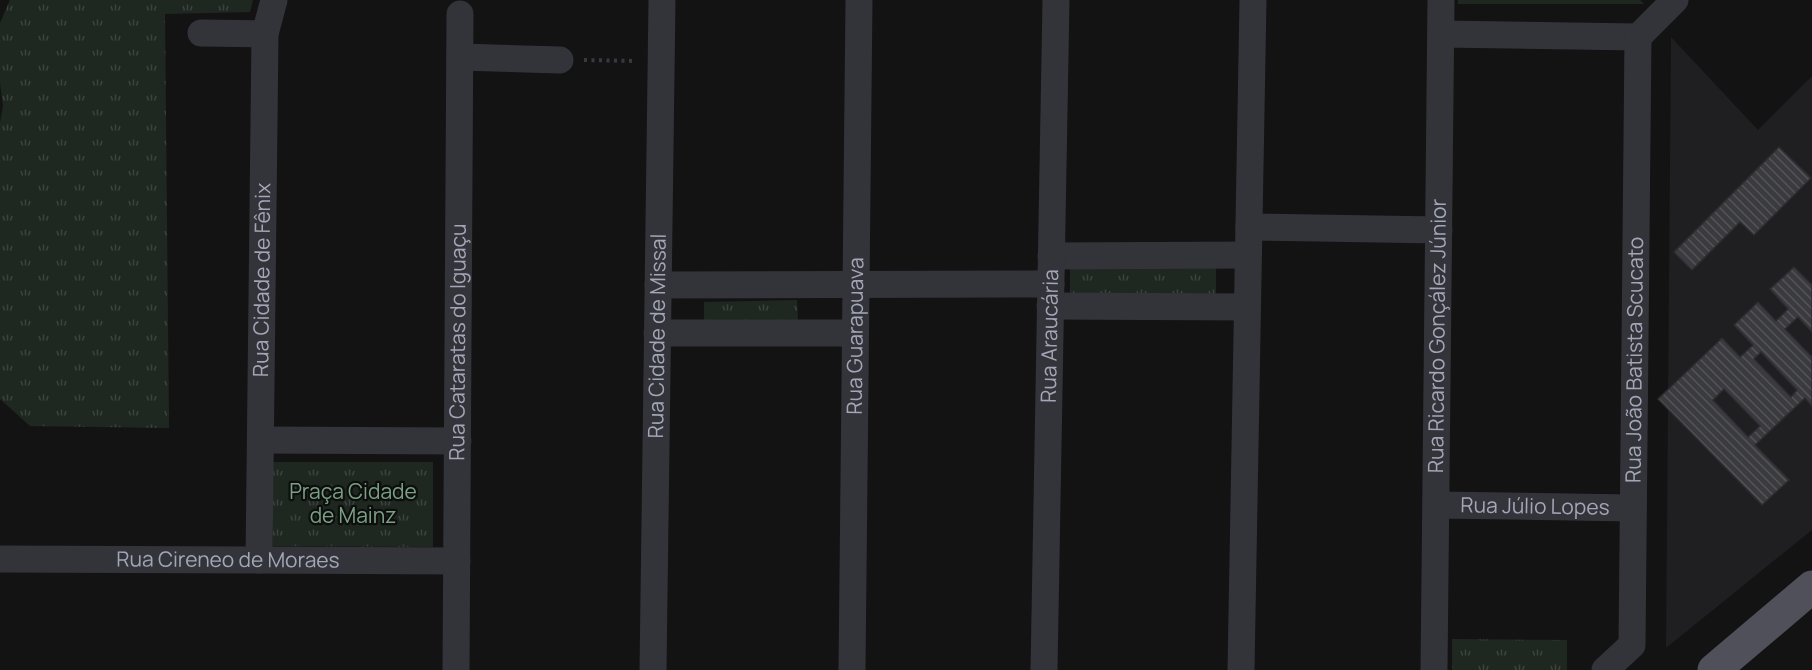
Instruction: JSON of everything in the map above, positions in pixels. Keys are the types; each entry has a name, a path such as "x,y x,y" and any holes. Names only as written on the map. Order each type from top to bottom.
{"main road":[{"path":"1714,670 1812,587"}],"street":[{"name":"Rua Cidade de Fênix","path":"259,560 265,34 274,0"},
{"name":"Rua Cidade de Missal","path":"653,670 662,0"},
{"name":"Rua Guarapuava","path":"852,670 859,0"},
{"name":"Rua Araucária","path":"1044,670 1056,0"},
{"path":"1241,670 1253,0"},
{"name":"Rua Ricardo Gonçález Júnior","path":"1434,670 1441,0"},
{"path":"1441,34 1638,37 1675,0"},
{"name":"Rua Cataratas do Iguaçu","path":"456,670 460,14"},
{"path":"201,33 265,34"},
{"name":"Rua João Batista Scucato","path":"1605,670 1632,645 1638,37"},
{"path":"460,57 560,60"},
{"path":"1249,227 1439,230"},
{"path":"1051,256 1248,255"},
{"path":"658,285 856,285 1247,307"},
{"path":"657,333 855,333"},
{"path":"261,440 458,441"},
{"name":"Rua Júlio Lopes","path":"1436,505 1633,508"},
{"name":"Rua Cireneo de Moraes","path":"0,559 457,561"}],"path":[{"path":"560,60 661,62"}],"shaded area":[{"path":"1671,37 1758,130 1812,76 1812,530 1666,648"}],"green space":[{"path":"10,0 253,0 250,12 165,14 169,428 30,426 0,399 0,123 3,106 0,83 0,23"},
{"path":"1458,0 1640,0 1644,4 1458,4"},
{"path":"1070,261 1216,261 1216,300 1070,300"},
{"path":"797,300 798,320 704,322 704,302"},
{"name":"Praça Cidade de Mainz","path":"273,462 433,462 433,547 273,546"},
{"path":"1452,639 1567,640 1567,670 1452,670"}],"building":[{"path":"1779,147 1811,178 1754,235 1740,222 1692,270 1674,252"},
{"path":"1794,267 1812,285 1812,332 1798,317 1785,329 1812,357 1812,406 1805,398 1755,445 1789,480 1762,505 1658,399 1722,338 1740,357 1753,345 1734,325 1758,302 1776,321 1788,309 1770,289","holes":["1761,352 1797,390 1791,397 1754,359","1724,389 1760,426 1748,437 1713,400"]}]}
